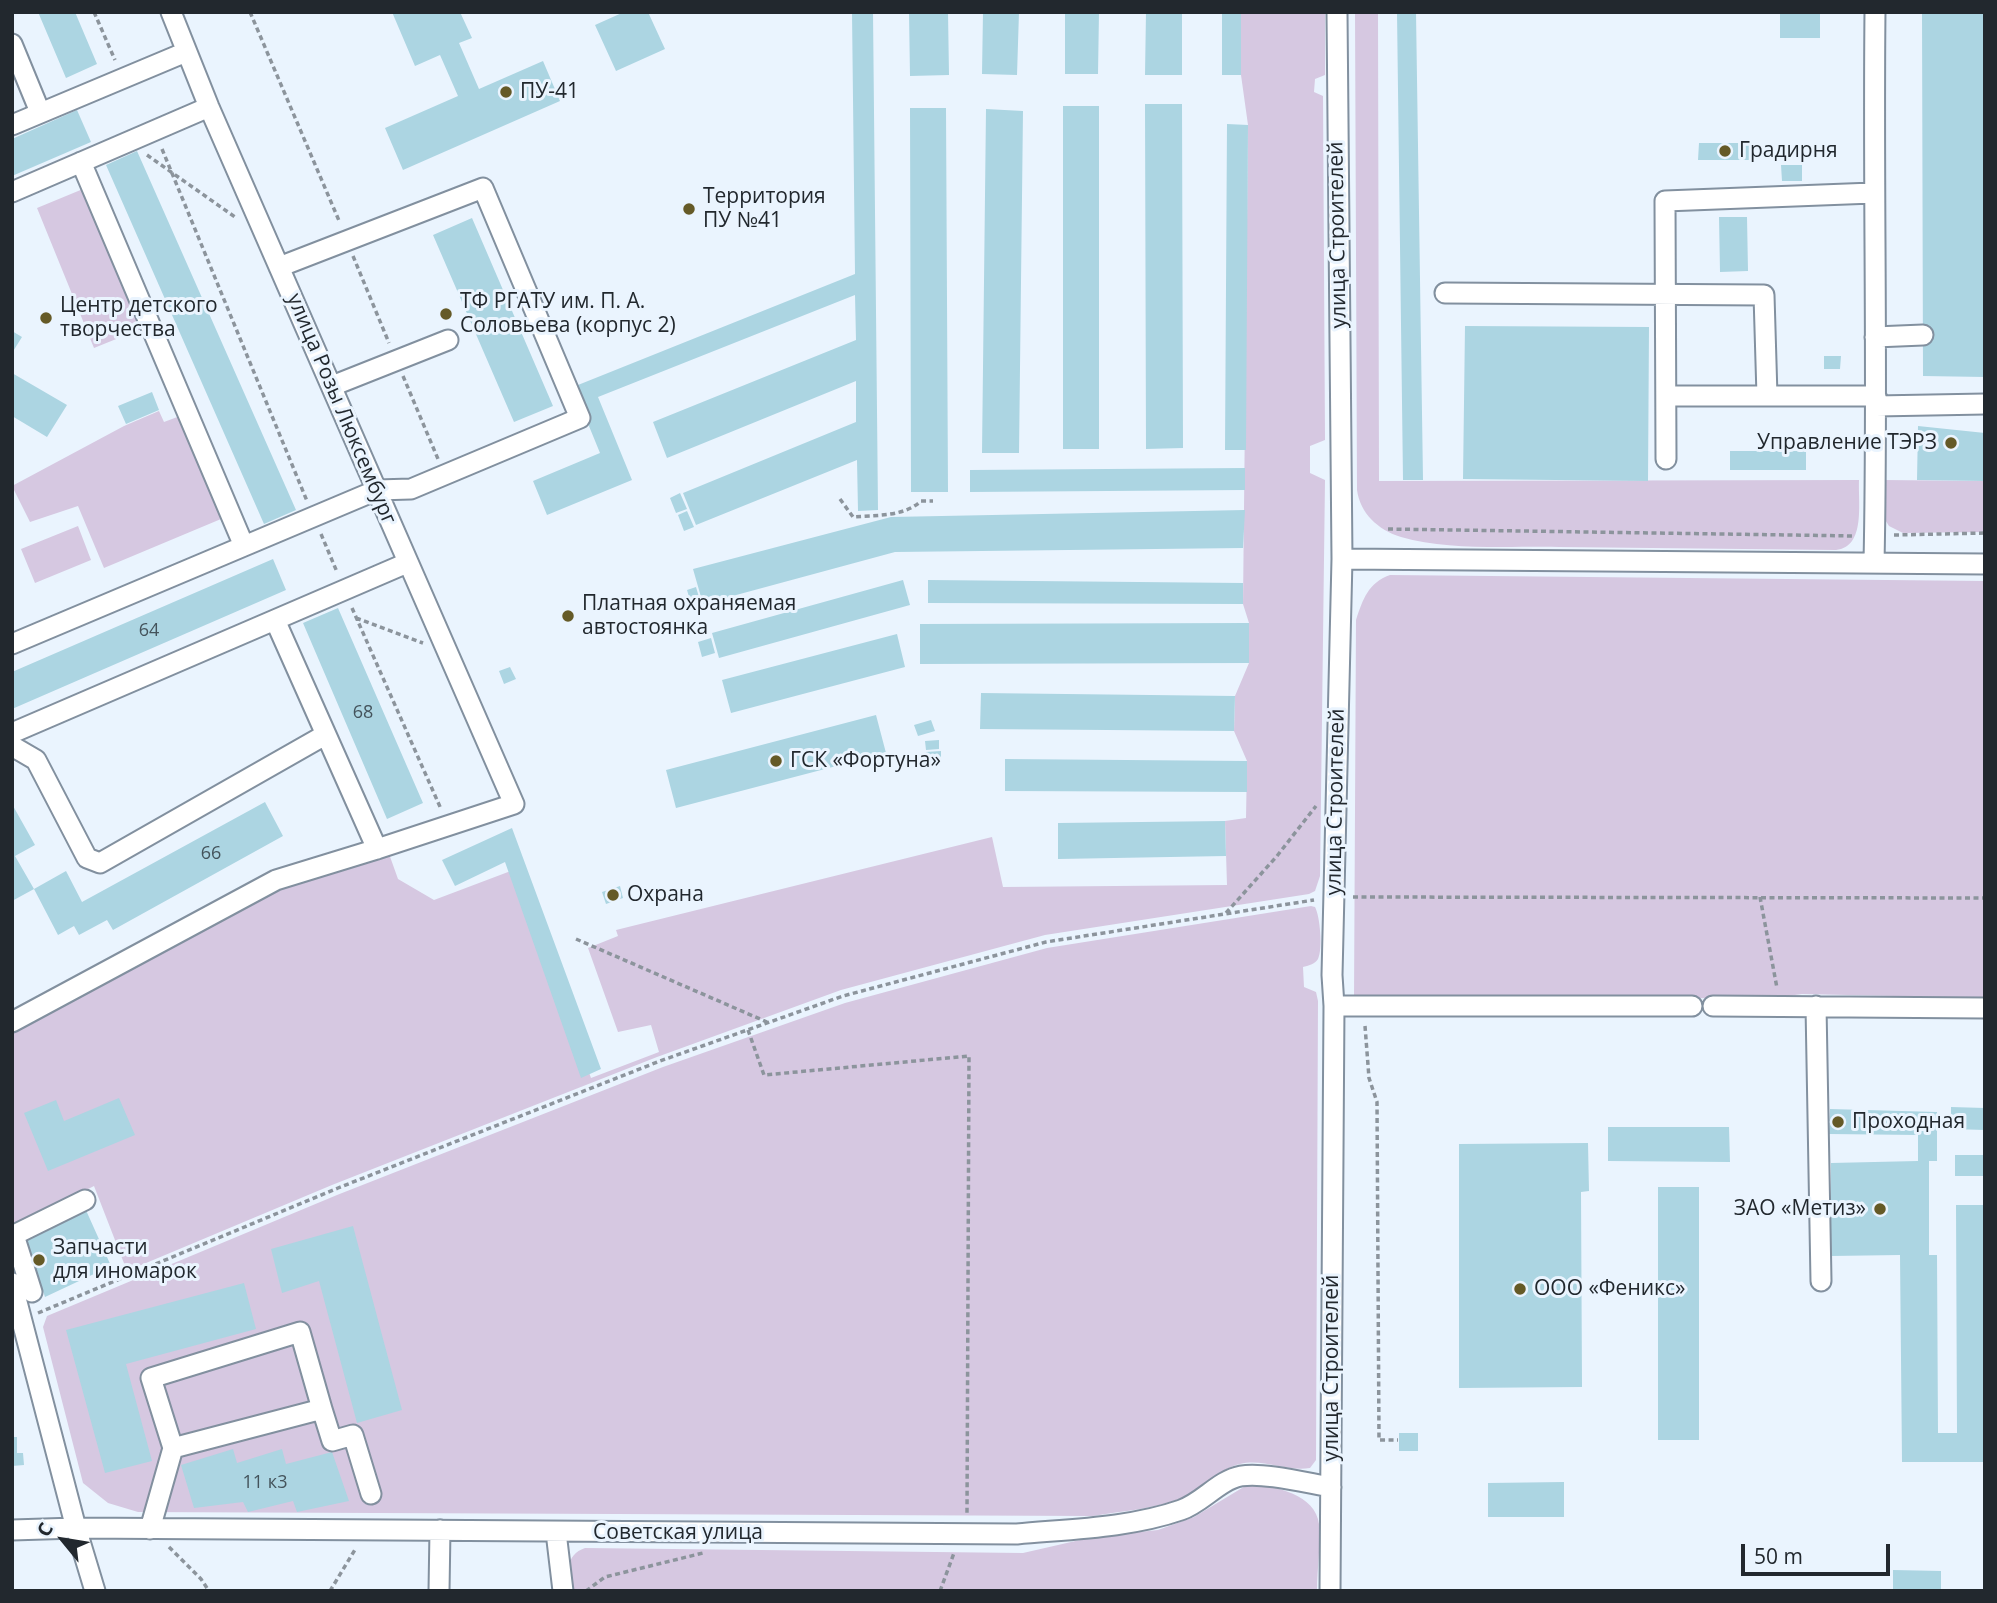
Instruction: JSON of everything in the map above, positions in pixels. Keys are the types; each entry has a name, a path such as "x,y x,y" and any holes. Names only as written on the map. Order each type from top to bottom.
{"street":[{"name":"улица Розы Люксембург","path":"171,12 209,107 514,804 449,826"},
{"name":"улица Строителей","path":"1329,1591 1334,897 1342,559 1337,12"},
{"path":"1874,563 1875,12"},
{"path":"12,44 40,113"},
{"path":"12,124 186,52"},
{"path":"12,192 209,107"},
{"path":"81,162 244,546"},
{"path":"12,644 377,490 411,489 580,418 483,188 279,267"},
{"path":"1666,459 1665,201 1873,193"},
{"path":"1445,293 1764,295 1767,396"},
{"path":"1875,337 1923,335"},
{"path":"332,386 448,340"},
{"path":"1666,396 1767,396 1985,404"},
{"path":"1342,559 1985,564"},
{"path":"12,733 407,563"},
{"path":"275,620 377,849"},
{"path":"12,746 36,760 87,858 100,863 326,734"},
{"path":"12,1022 276,880 449,826"},
{"path":"1334,1006 1692,1006"},
{"path":"1713,1006 1985,1008"},
{"path":"1816,1006 1821,1281"},
{"path":"32,1292 13,1236 85,1200"},
{"path":"12,1283 95,1591"},
{"path":"150,1529 173,1448 151,1378 300,1332 332,1441 353,1435 371,1494"},
{"path":"173,1448 322,1409"},
{"name":"Советская улица","path":"12,1530 76,1528 1030,1533 1153,1518 1188,1507 1243,1475 1331,1487"},
{"path":"439,1591 440,1530"},
{"path":"555,1532 563,1591"}],"path":[{"path":"94,12 123,78"},
{"path":"155,131 344,590 449,826"},
{"path":"128,142 235,217"},
{"path":"840,499 853,517 898,512 913,509 921,501 933,501"},
{"path":"1388,529 1875,536 1985,533"},
{"path":"356,618 446,651"},
{"path":"1224,914 1277,856 1338,778"},
{"path":"21,1320 338,1188 660,1061 844,996 1046,942 1334,897 1985,898"},
{"path":"1760,897 1780,1006"},
{"path":"576,939 769,1023"},
{"path":"1364,1006 1369,1078 1377,1102 1379,1440 1398,1440"},
{"path":"748,1030 764,1075 969,1056 964,1534 940,1591"},
{"path":"150,1529 201,1579 209,1591"},
{"path":"330,1591 366,1530"},
{"path":"586,1591 605,1577 714,1550"}],"shaded area":[{"path":"1241,12 1325,12 1325,75 1315,79 1314,92 1323,96 1325,440 1310,446 1310,473 1325,480 1320,876 1315,891 1045,935 841,990 657,1057 332,1185 127,1271 94,1186 12,1228 12,1028 277,885 388,851 398,879 434,900 516,869 591,1078 659,1052 651,1025 618,1032 588,948 618,936 616,930 992,837 1003,887 1227,885 1225,821 1246,818 1247,761 1234,731 1235,696 1249,663 1249,623 1243,604 1248,125 1241,75"},
{"path":"1355,12 1378,12 1379,481 1859,480 1858,522 1852,541 1846,547 1836,550 1459,546 1401,537 1372,520 1362,506 1357,490"},
{"path":"83,189 141,329 94,348 37,208"},
{"path":"159,411 164,422 180,416 221,519 104,568 78,506 30,522 12,486 124,426"},
{"path":"1883,480 1985,481 1985,532 1903,533 1889,526 1882,515"},
{"path":"78,526 91,560 35,583 21,549"},
{"path":"1390,575 1985,581 1985,998 1802,994 1773,998 1354,999 1356,620 1371,587"},
{"path":"1311,906 1317,911 1321,941 1318,959 1303,967 1304,987 1316,992 1318,1001 1316,1460 1310,1468 1240,1464 1232,1466 1191,1493 1173,1501 1093,1516 138,1512 108,1503 83,1483 43,1327 47,1316 337,1195 663,1067 845,1003 1047,948"},
{"path":"1247,1485 1268,1486 1291,1493 1310,1505 1316,1514 1319,1524 1317,1591 571,1591 569,1578 571,1560 578,1551 585,1548 1023,1553 1093,1537 1158,1530 1194,1517"}],"building":[{"path":"38,12 75,12 97,64 66,78"},
{"name":"ПУ-41","path":"392,12 460,12 472,38 459,43 479,89 543,61 560,101 403,170 385,128 458,96 440,55 415,66"},
{"path":"624,12 648,12 665,49 616,71 595,25"},
{"path":"852,12 873,12 878,510 858,511 857,460 696,525 683,493 856,422 856,381 667,458 653,422 856,340 855,295 598,397 632,480 547,515 533,481 600,453 573,387 855,274"},
{"path":"909,12 948,12 949,75 910,76"},
{"path":"983,12 1019,12 1017,75 982,74"},
{"path":"1065,12 1099,12 1098,74 1065,74"},
{"path":"1146,12 1182,12 1182,75 1145,75"},
{"path":"1222,12 1241,12 1241,75 1222,75"},
{"path":"1397,12 1416,12 1423,480 1403,480"},
{"path":"1780,12 1820,12 1820,38 1780,38"},
{"path":"1922,12 1985,12 1985,377 1923,376"},
{"path":"1145,104 1182,104 1183,448 1146,449"},
{"path":"1063,106 1099,106 1099,449 1063,449"},
{"path":"910,108 946,108 948,492 911,492"},
{"path":"986,109 1023,111 1019,453 982,453"},
{"path":"77,110 91,142 12,176 12,139"},
{"path":"1227,124 1248,125 1246,450 1225,450"},
{"name":"Градирня","path":"1699,143 1751,143 1751,160 1698,160"},
{"path":"137,151 296,510 264,524 106,165"},
{"path":"1781,165 1802,165 1802,181 1782,181"},
{"path":"1719,217 1747,217 1748,271 1720,272"},
{"path":"472,218 553,406 514,422 433,235"},
{"path":"1465,326 1649,327 1648,481 1463,479"},
{"path":"12,331 22,337 12,353"},
{"path":"1824,356 1841,356 1840,369 1824,369"},
{"path":"12,373 67,405 47,437 12,416"},
{"path":"152,392 159,410 126,424 118,406"},
{"name":"Управление ТЭРЗ","path":"1918,426 1985,433 1985,481 1917,480"},
{"path":"1730,451 1806,451 1806,470 1730,470"},
{"path":"1245,468 1245,490 970,492 970,470"},
{"path":"680,493 687,509 676,513 670,498"},
{"path":"1245,510 1243,548 895,552 703,604 693,569 891,517"},
{"path":"687,511 694,527 684,531 678,515"},
{"path":"273,559 286,590 12,709 12,672"},
{"path":"903,580 910,605 719,658 712,633"},
{"path":"928,580 1243,583 1243,604 928,603"},
{"path":"696,587 701,604 692,607 687,590"},
{"path":"338,608 423,803 387,819 303,623"},
{"path":"1249,623 1249,663 920,664 920,624"},
{"path":"897,634 905,667 731,713 722,680"},
{"path":"711,638 715,653 702,657 698,642"},
{"path":"510,667 516,679 504,684 499,671"},
{"path":"981,693 1235,696 1234,731 980,729"},
{"name":"ГСК «Фортуна»","path":"876,715 886,753 676,808 666,770"},
{"path":"931,720 935,731 918,736 914,725"},
{"path":"939,740 939,749 926,750 925,741"},
{"path":"941,751 941,760 927,761 926,752"},
{"path":"1005,759 1247,761 1247,792 1005,791"},
{"path":"265,802 283,836 113,930 107,920 79,935 74,926 58,935 34,889 66,871 82,902"},
{"path":"12,804 35,845 15,856 34,889 12,901"},
{"path":"1225,821 1226,856 1058,859 1058,823"},
{"path":"512,828 601,1069 581,1078 505,862 455,886 442,860"},
{"name":"Охрана","path":"620,886 623,898 606,904 602,892"},
{"path":"119,1098 135,1135 48,1171 24,1113 56,1100 64,1121"},
{"path":"1951,1107 1985,1108 1985,1130 1951,1129"},
{"path":"1830,1109 1937,1112 1937,1161 1929,1161 1929,1255 1937,1255 1938,1433 1957,1433 1956,1205 1985,1205 1985,1462 1902,1462 1900,1255 1831,1256 1831,1163 1918,1161 1918,1135 1829,1134"},
{"path":"1608,1127 1729,1127 1730,1162 1608,1161"},
{"name":"ООО «Феникс»","path":"1588,1143 1589,1191 1581,1192 1582,1387 1459,1388 1459,1144"},
{"path":"1955,1155 1985,1155 1985,1176 1955,1176"},
{"path":"1658,1187 1699,1187 1699,1440 1658,1440"},
{"path":"85,1208 111,1266 45,1297 25,1236"},
{"path":"353,1226 402,1410 357,1423 319,1281 282,1293 271,1249"},
{"path":"244,1283 256,1329 126,1364 152,1461 105,1473 66,1330"},
{"path":"1399,1433 1418,1433 1418,1451 1399,1451"},
{"path":"12,1437 17,1437 17,1453 23,1453 24,1465 12,1466"},
{"path":"233,1449 237,1463 282,1449 286,1464 332,1452 349,1501 297,1512 293,1501 248,1512 243,1502 194,1508 181,1465"},
{"path":"1564,1482 1564,1517 1488,1517 1488,1483"},
{"path":"1893,1570 1941,1571 1941,1591 1893,1591"}],"place":[{"name":"ПУ-41","path":"506,92"},
{"name":"Градирня","path":"1725,151"},
{"name":"Территория ПУ №41","path":"689,209"},
{"name":"ТФ РГАТУ им. П. А. Соловьева (корпус 2)","path":"446,314"},
{"name":"Центр детского творчества","path":"46,318"},
{"name":"Управление ТЭРЗ","path":"1951,443"},
{"name":"Платная охраняемая автостоянка","path":"568,616"},
{"name":"ГСК «Фортуна»","path":"776,761"},
{"name":"Охрана","path":"613,895"},
{"name":"Проходная","path":"1838,1122"},
{"name":"ЗАО «Метиз»","path":"1880,1209"},
{"name":"Запчасти для иномарок","path":"39,1260"},
{"name":"ООО «Феникс»","path":"1520,1289"}]}
